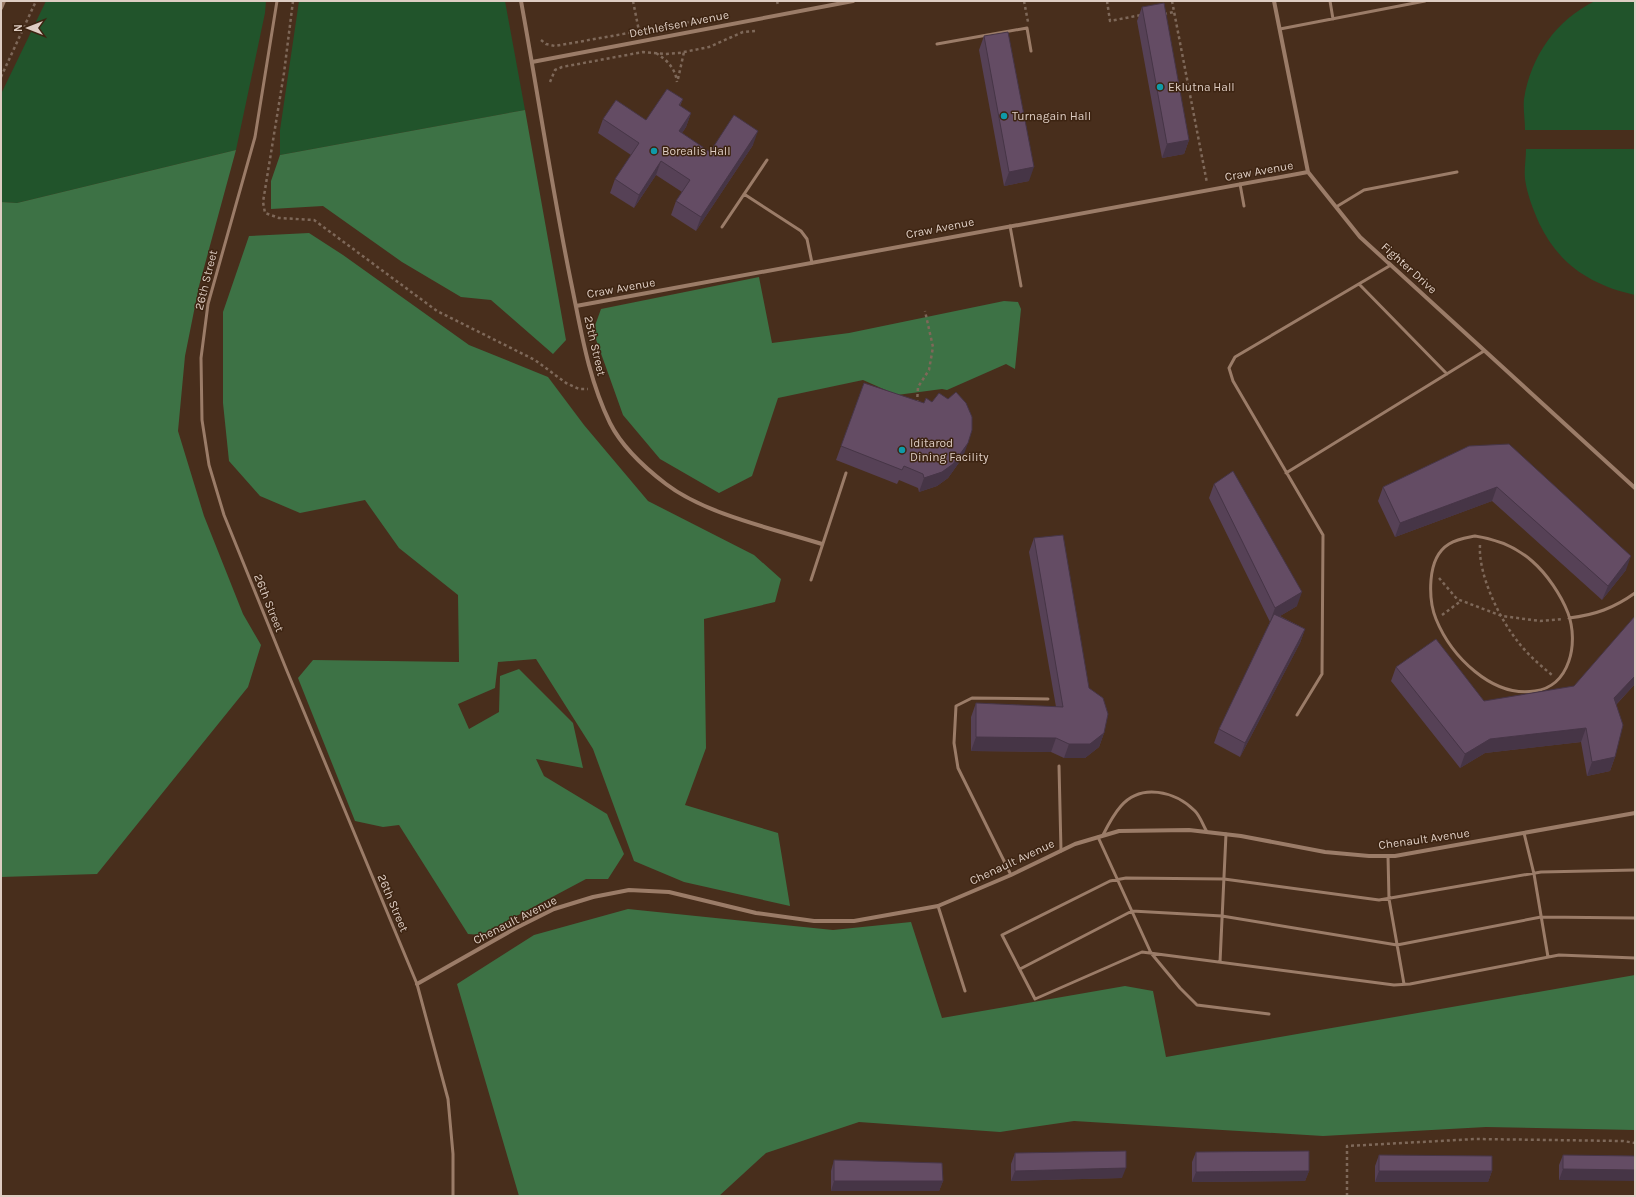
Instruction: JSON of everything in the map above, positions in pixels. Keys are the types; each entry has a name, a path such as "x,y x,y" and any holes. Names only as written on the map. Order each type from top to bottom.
{"street":[{"path":"1,8 4,1"},
{"name":"25th Street","path":"521,1 587,363 595,388 611,425 627,448 667,485 716,510 822,544"},
{"name":"Dethlefsen Avenue","path":"532,62 853,1"},
{"name":"Fighter Drive","path":"1274,1 1308,172 1360,237 1635,488"},
{"name":"Craw Avenue","path":"576,306 1308,172"},
{"name":"Chenault Avenue","path":"417,984 516,928 554,909 593,897 629,890 669,892 756,913 814,921 854,921 938,906 1011,875 1075,844 1119,831 1189,830 1226,834 1325,852 1368,856 1388,856 1635,813"}],"lane":[{"name":"26th Street","path":"277,1 255,136 238,204 208,304 201,358 202,420 209,465 224,515 286,671 417,984 448,1100 453,1154 454,1196"},
{"path":"1330,1 1333,19"},
{"path":"1280,29 1425,1"},
{"path":"937,44 1027,28 1031,51"},
{"path":"722,227 767,160"},
{"path":"1336,207 1364,190 1457,172"},
{"path":"1240,184 1244,206"},
{"path":"744,194 801,231 807,239 812,263"},
{"path":"1010,226 1021,286"},
{"path":"1297,715 1322,674 1323,535 1232,381 1229,368 1235,357 1391,266"},
{"path":"1359,284 1447,374"},
{"path":"1286,473 1484,351"},
{"path":"811,580 846,473"},
{"path":"1475,536 1481,537 1500,542 1517,550 1532,561 1546,575 1556,591 1569,618 1572,636 1572,653 1566,669 1558,680 1542,690 1527,692 1510,690 1491,682 1471,667 1451,646 1436,619 1430,595 1432,568 1437,556 1447,545 1460,539 1475,536"},
{"path":"1569,618 1601,612 1616,606 1635,593"},
{"path":"1011,875 958,768 954,743 956,706 972,698 1048,699"},
{"path":"1059,766 1061,851"},
{"path":"1103,835 1121,805 1141,792 1163,792 1178,798 1195,811 1207,832"},
{"path":"1524,833 1534,874 1548,957"},
{"path":"1220,962 1226,834"},
{"path":"1098,837 1151,953 1197,1005 1269,1014"},
{"path":"1388,856 1389,899 1404,984"},
{"path":"1635,870 1541,872 1379,900 1224,879 1126,878 1110,881 1002,935 1034,999 1142,952 1394,985 1559,955 1635,958"},
{"path":"938,906 965,991"},
{"path":"1020,969 1132,910 1222,916 1397,945 1541,916 1635,918"}],"path":[{"path":"1,77 36,1"},
{"path":"293,1 284,73 263,202 265,213 279,218 314,220 437,311 535,360 566,383 579,389 595,388"},
{"path":"541,40 546,44 555,46 639,31 634,1"},
{"path":"777,1 778,5"},
{"path":"1024,1 1028,20 1027,28"},
{"path":"1106,1 1110,21 1145,14"},
{"path":"1172,1 1208,190"},
{"path":"1159,12 1161,14 1174,12"},
{"path":"550,82 555,70 562,67 643,52 666,54 684,52 709,47 743,32 755,31"},
{"path":"654,52 671,64 678,82 681,60 684,52"},
{"path":"917,404 918,387 929,370 933,347 925,310"},
{"path":"1481,537 1480,555 1492,598 1518,642 1526,652 1558,680"},
{"path":"1432,568 1457,599 1502,616 1540,620 1569,618"},
{"path":"1436,619 1461,601"},
{"path":"1347,1196 1347,1146 1476,1139 1622,1141 1635,1143"}],"green space":[{"path":"46,1 266,1 265,13 236,150 17,203 1,202 1,94"},
{"path":"299,1 505,1 525,110 280,155 280,130"},
{"path":"1595,1 1635,1 1635,130 1525,130 1524,99 1527,83 1539,54 1557,29 1568,18"},
{"path":"525,110 566,340 553,354 491,300 461,297 402,262 323,206 271,209 271,181 280,155"},
{"path":"1526,149 1635,149 1635,295 1619,291 1591,279 1578,271 1556,251 1547,238 1532,207 1526,185"},
{"path":"236,150 199,286 185,356 178,431 204,516 243,614 261,645 248,687 97,874 1,877 1,202 17,203"},
{"path":"309,233 343,255 469,345 548,377 584,425 648,501 754,555 781,579 775,602 704,619 706,748 685,805 778,833 790,906 684,882 634,861 593,749 536,659 498,662 495,688 458,704 469,729 499,712 500,676 519,669 573,723 583,768 536,759 544,776 607,814 624,854 608,879 586,879 481,935 468,934 399,825 383,827 355,821 298,678 313,660 459,662 458,595 399,548 365,500 300,513 260,496 229,461 223,403 223,312 249,236"},
{"path":"759,277 772,343 849,333 1004,301 1018,302 1021,309 1015,369 1006,364 947,390 942,389 897,395 863,380 778,398 752,476 719,493 660,459 623,415 593,331 601,309"},
{"path":"628,909 833,930 911,922 942,1018 1125,986 1153,991 1166,1057 1635,975 1635,1130 1486,1127 1323,1136 1074,1121 1000,1132 859,1122 766,1153 719,1196 519,1196 457,984 534,935"}],"building":[{"name":"Eklutna Hall","path":"1164,3 1189,140 1167,144 1142,7"},
{"name":"Turnagain Hall","path":"1008,32 1034,167 1009,172 984,36"},
{"name":"Borealis Hall","path":"667,89 683,99 679,105 691,113 679,131 710,152 734,115 758,131 701,217 676,201 690,180 661,161 639,195 615,179 639,143 603,119 616,100 646,120"},
{"name":"Iditarod Dining Facility","path":"864,383 924,403 926,398 932,402 939,393 948,399 956,392 966,403 972,417 972,430 968,443 953,464 942,472 924,478 923,474 904,466 902,470 841,446"},
{"path":"1509,444 1631,556 1608,586 1497,487 1400,523 1383,487 1469,446"},
{"path":"1233,471 1302,592 1275,608 1214,484"},
{"path":"1063,535 1089,688 1103,698 1108,714 1104,733 1090,744 1069,744 1056,738 976,737 976,703 1063,707 1034,538"},
{"path":"1274,614 1305,629 1245,743 1219,729"},
{"path":"1635,616 1635,676 1614,698 1623,725 1615,757 1592,762 1586,728 1490,739 1465,754 1396,667 1436,639 1484,701 1574,686"},
{"path":"1126,1151 1126,1168 1015,1171 1015,1153"},
{"path":"1309,1151 1309,1171 1196,1172 1196,1152"},
{"path":"1379,1155 1492,1156 1492,1171 1379,1171"},
{"path":"1563,1155 1635,1156 1635,1170 1563,1169"},
{"path":"834,1160 942,1163 943,1181 834,1181"}],"place":[{"name":"Eklutna Hall","path":"1160,87"},
{"name":"Turnagain Hall","path":"1004,116"},
{"name":"Borealis Hall","path":"654,151"},
{"name":"Iditarod Dining Facility","path":"902,450"}]}
